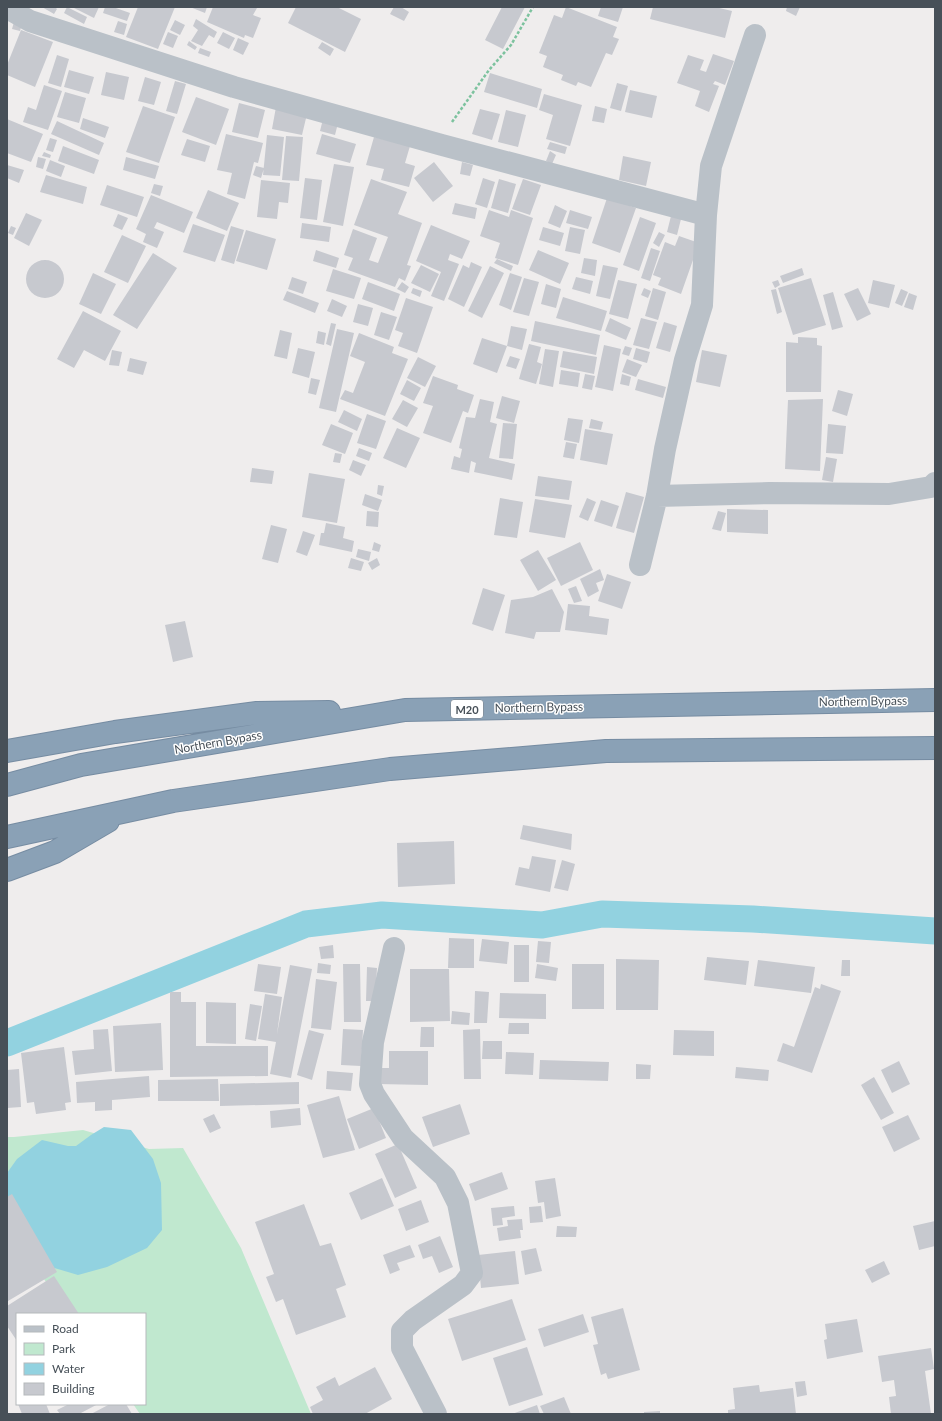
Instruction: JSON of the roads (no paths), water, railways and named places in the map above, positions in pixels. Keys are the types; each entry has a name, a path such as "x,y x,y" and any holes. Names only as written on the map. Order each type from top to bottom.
{"highway":[{"name":"Northern Bypass","path":"7,786 81,766 405,710 935,700"},
{"path":"7,752 115,732 257,713 405,710"},
{"path":"7,836 173,801 390,769 606,751 935,748"},
{"path":"7,870 55,852 124,811"}],"street":[{"path":"7,8 30,21 125,53 234,87 442,145 706,215"},
{"path":"640,565 657,496 665,449 685,360 702,305 706,215 711,166 755,35"},
{"path":"657,496 770,493 889,494 931,487 935,483"},
{"path":"394,948 373,1042 370,1084 374,1094 403,1138 445,1177 458,1203 472,1273 462,1285 413,1320 402,1331 402,1348 436,1414"}],"water":[{"path":"104,1127 131,1130 153,1159 161,1183 162,1230 147,1248 107,1267 78,1275 41,1264 17,1226 7,1195 7,1173 17,1159 42,1140 68,1146 76,1146"}],"waterway":[{"path":"7,1043 306,924 382,915 542,925 602,914 753,919 935,931"}]}
